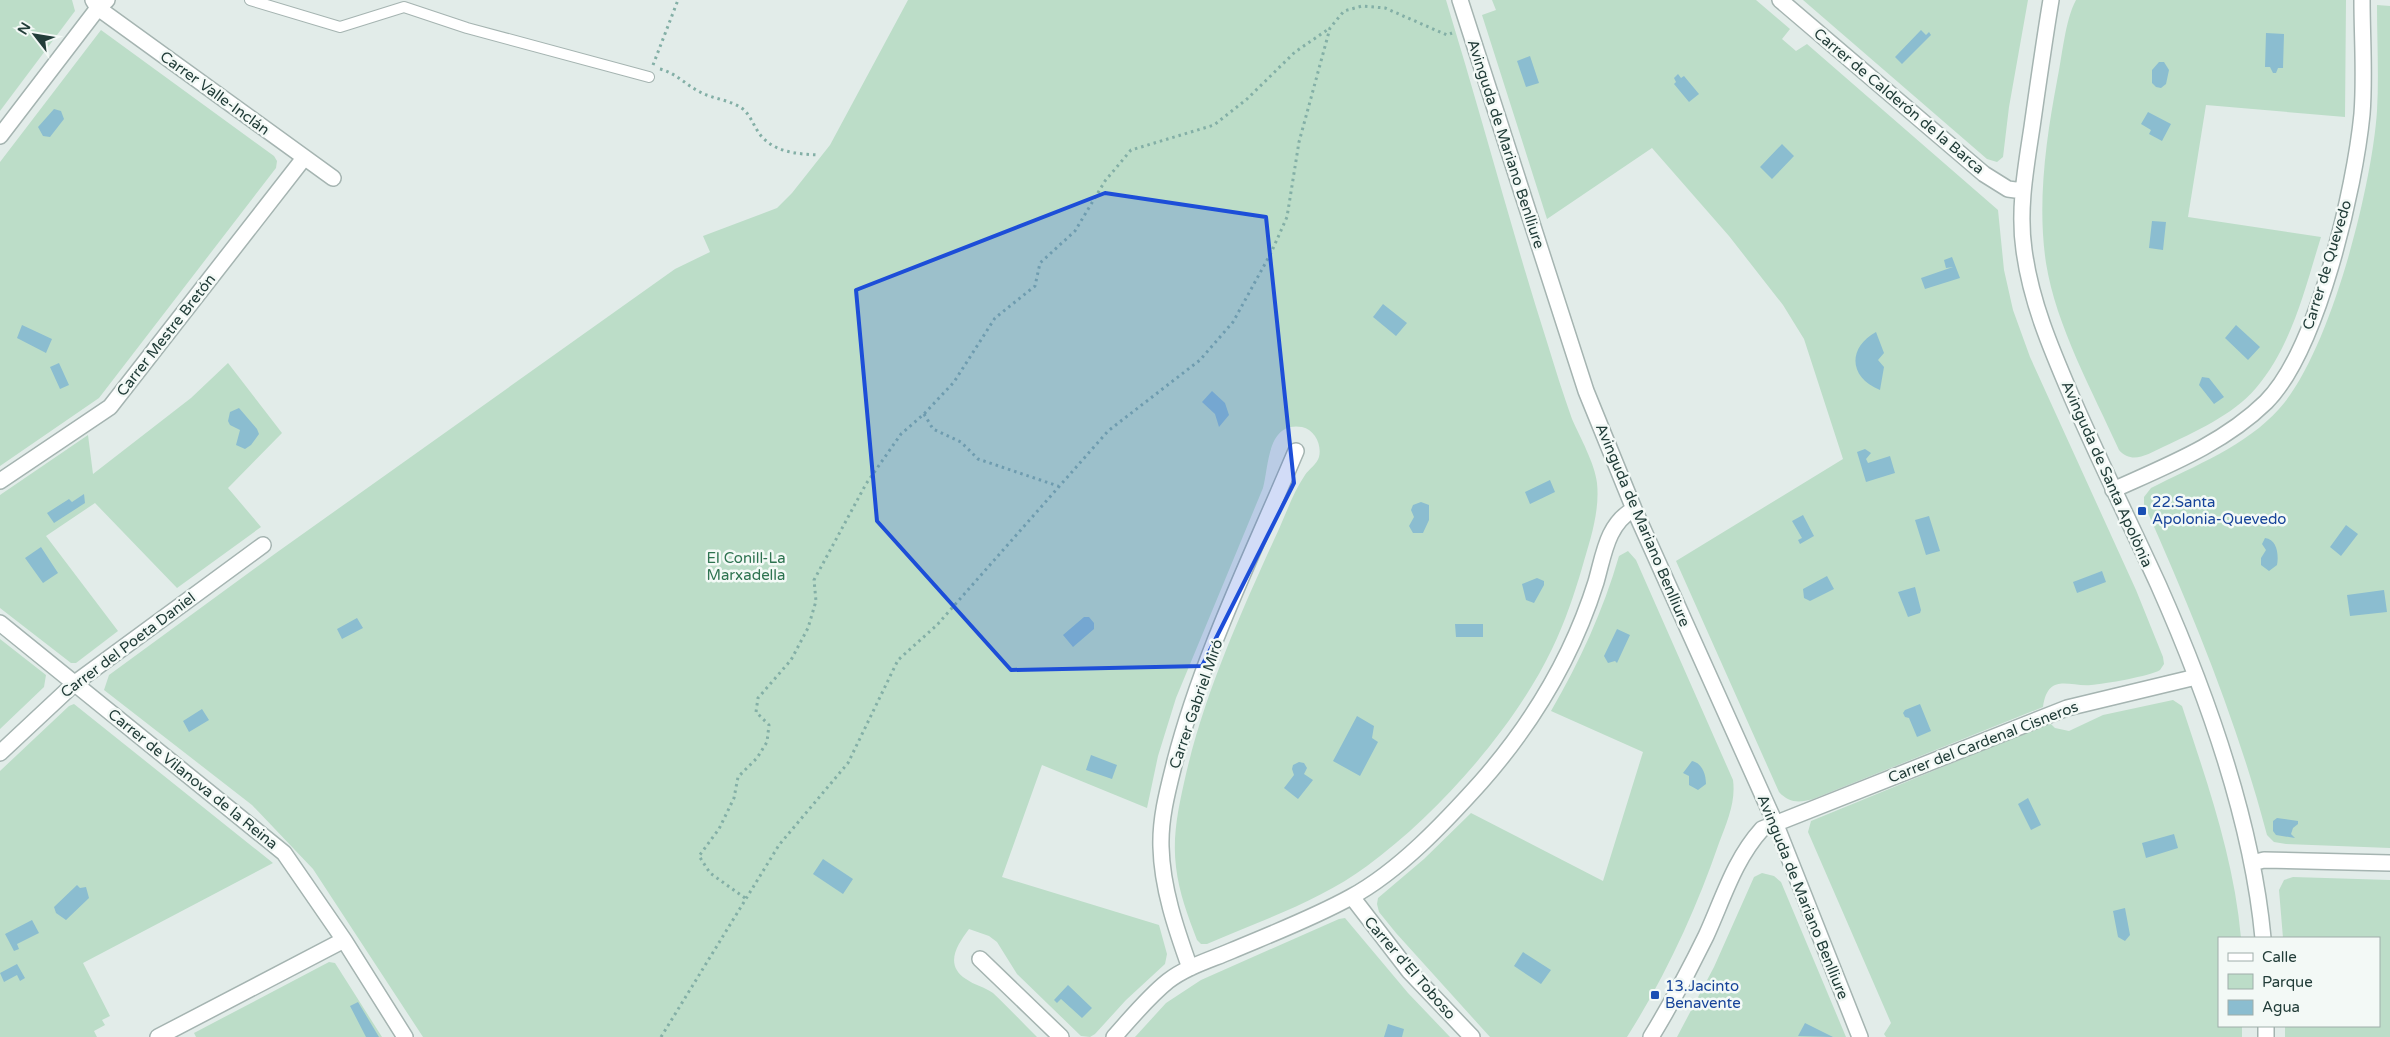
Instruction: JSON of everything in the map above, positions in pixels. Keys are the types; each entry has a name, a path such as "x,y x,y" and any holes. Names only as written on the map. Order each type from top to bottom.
{"street":[{"name":"Avinguda de Mariano Benlliure","path":"1460,0 1586,391 1634,509 1776,825 1860,1037"},
{"name":"Carrer de Calderón de la Barca","path":"1780,0 1984,174 2008,189 2023,191"},
{"name":"Avinguda de Santa Apolònia","path":"2052,0 2023,191 2023,248 2032,293 2047,340 2112,490 2158,585 2196,677 2233,787 2260,901 2263,937"},
{"name":"Carrer de Quevedo","path":"2112,490 2199,450 2228,433 2266,401 2283,381 2304,340 2336,246 2352,182 2362,113 2362,0"},
{"path":"0,136 99,3"},
{"name":"Carrer Valle-Inclán","path":"99,3 333,178"},
{"name":"Carrer Mestre Bretón","path":"0,481 110,407 304,158"},
{"name":"Carrer Gabriel Miró","path":"1190,968 1163,881 1161,845 1165,801 1180,741 1205,668 1296,451"},
{"path":"1114,1037 1168,981 1190,968 1279,931 1352,897 1400,862 1448,817 1482,781 1512,743 1562,664 1583,622 1609,536 1621,516 1634,509"},
{"name":"Carrer del Poeta Daniel","path":"0,753 75,683 263,545"},
{"name":"Carrer de Vilanova de la Reina","path":"0,623 284,853 344,940 405,1037"},
{"name":"Carrer del Cardenal Cisneros","path":"1651,1037 1673,1002 1706,936 1747,846 1762,829 2067,708 2196,677"},
{"path":"2252,862 2264,860 2390,863"},
{"name":"Carrer d'El Toboso","path":"1352,897 1409,971 1472,1037"},
{"path":"158,1037 344,940"},
{"path":"980,959 1061,1037"}],"lane":[{"path":"250,0 340,27 404,7 467,28 649,77"}],"path":[{"path":"649,77 678,0"},
{"path":"745,898 710,873 699,856 719,829 734,798 738,777 757,758 766,742 769,725 756,712 758,698 791,660 808,628 816,601 814,580 825,558 866,484 901,434 924,414 954,382 995,318 1035,286 1040,263 1075,230 1105,181 1131,150 1214,125 1247,99 1295,52 1330,28 1344,11 1362,6 1385,8 1447,35 1469,28"},
{"path":"661,1037 779,845 848,762 898,660 937,625 1108,431 1200,360 1233,322 1271,253 1286,217 1299,142 1330,28"},
{"path":"653,66 668,71 700,92 741,107 751,117 762,137 780,149 794,154 819,155"},
{"path":"924,414 933,429 961,442 978,459 1058,486"}],"highlighted area":[{"path":"1105,193 1266,217 1294,483 1202,666 1011,670 877,521 856,290"}],"green space":[{"path":"0,0 72,0 75,11 0,111"},
{"name":"El Conill-La Marxadella","path":"908,0 1446,0 1553,361 1572,419 1596,476 1598,494 1591,536 1572,598 1552,649 1517,709 1472,768 1421,821 1394,845 1367,866 1330,890 1207,944 1201,944 1197,940 1187,913 1177,877 1175,843 1179,809 1194,742 1226,649 1294,494 1305,475 1319,457 1318,443 1311,431 1302,427 1291,427 1282,431 1272,447 1263,488 1176,698 1158,756 1147,808 1042,765 1002,877 1159,925 1167,954 1165,964 1126,1000 1095,1034 1090,1037 1081,1036 1017,974 997,942 989,936 969,929 960,942 955,955 954,961 959,973 972,983 993,993 1037,1037 423,1037 313,869 252,805 104,690 109,675 276,553 675,269 710,252 703,236 777,208 792,193 830,145"},
{"path":"1492,0 1756,0 1790,29 1782,39 1796,51 1807,44 1998,210 2004,270 2013,310 2030,357 2136,590 2163,657 2164,664 2160,670 2138,677 2106,683 2055,685 2046,696 2043,707 1813,799 1803,801 1790,800 1779,792 1676,561 1843,459 1804,339 1783,305 1729,236 1652,148 1547,219 1482,15 1496,10"},
{"path":"1803,0 2028,0 2009,107 2003,157 1997,162 1987,159"},
{"path":"2076,0 2346,0 2345,117 2206,105 2188,217 2321,237 2303,296 2288,335 2268,372 2247,398 2225,415 2200,429 2140,457 2129,457 2119,450 2067,335 2051,287 2046,263 2042,218 2046,149 2064,39"},
{"path":"2377,5 2390,6 2390,848 2286,844 2274,842 2267,835 2228,709 2196,626 2144,504 2144,497 2151,488 2219,454 2266,422 2279,409 2298,383 2315,349 2331,310 2345,267 2367,182 2377,111"},
{"path":"101,30 274,156 277,161 276,168 99,398 0,466 0,162"},
{"path":"228,363 282,433 228,488 261,527 177,588 95,503 46,536 118,631 76,663 71,663 0,608 0,495 88,435 93,474 191,398"},
{"path":"1628,551 1636,560 1733,780 1734,788 1730,812 1679,943 1627,1037 1490,1037 1379,912 1378,898 1424,859 1471,813 1603,881 1643,752 1551,711 1590,635 1606,596 1619,556"},
{"path":"0,639 46,675 44,687 0,729"},
{"path":"2173,700 2182,706 2226,849 2241,937 2218,937 2218,1027 2242,1027 2242,1037 1886,1037 1884,1034 1891,1023 1808,832 1811,821 2050,723 2055,728 2069,731 2103,715"},
{"path":"74,704 273,863 83,963 110,1016 102,1020 105,1025 94,1031 97,1037 0,1037 0,771 69,706"},
{"path":"1762,873 1774,876 1781,882 1846,1037 1677,1037 1714,967 1754,877"},
{"path":"2293,877 2390,880 2390,1037 2285,1037 2285,1027 2380,1027 2380,937 2283,937 2279,890 2284,880"},
{"path":"1345,918 1408,993 1450,1037 1135,1037 1166,1003 1201,980"},
{"path":"329,962 335,963 382,1037 196,1037 194,1033"}],"water":[{"path":"1921,30 1926,35 1929,32 1931,35 1902,64 1895,57"},
{"path":"2266,33 2284,34 2283,68 2278,68 2276,73 2273,73 2270,67 2265,67"},
{"path":"1530,56 1539,83 1526,87 1517,61"},
{"path":"2159,62 2164,62 2169,70 2166,84 2161,88 2156,87 2152,83 2152,70"},
{"path":"1678,74 1681,78 1684,76 1699,94 1689,102 1674,84 1676,82 1674,78"},
{"path":"54,109 61,111 64,119 50,137 43,136 38,127"},
{"path":"2148,112 2171,124 2162,141 2149,134 2151,130 2141,124"},
{"path":"1782,144 1794,156 1772,179 1760,167"},
{"path":"2152,221 2166,222 2163,250 2149,248"},
{"path":"1952,257 1960,278 1925,289 1921,278 1953,267 1946,268 1944,260"},
{"path":"1383,304 1407,323 1396,336 1373,317"},
{"path":"22,325 52,339 46,353 17,338"},
{"path":"2236,325 2260,347 2248,360 2225,338"},
{"path":"1876,332 1884,353 1878,360 1884,367 1880,390 1862,378 1857,371 1855,362 1860,346"},
{"path":"59,363 69,385 60,389 50,367"},
{"path":"2202,377 2209,378 2224,397 2214,404 2199,385"},
{"path":"1212,391 1225,403 1229,415 1219,427 1215,414 1202,402"},
{"path":"239,408 259,434 251,445 245,449 236,445 240,430 230,425 228,421 230,412"},
{"path":"1865,449 1871,453 1866,459 1868,463 1890,456 1895,473 1866,482 1857,452"},
{"path":"1550,480 1555,492 1530,504 1525,492"},
{"path":"84,494 85,503 54,523 47,513 69,499 72,502"},
{"path":"1421,502 1429,505 1429,520 1423,533 1413,533 1409,526 1414,517 1411,510 1413,505"},
{"path":"1803,515 1814,536 1800,544 1798,540 1802,538 1792,521"},
{"path":"1929,516 1940,551 1926,555 1915,520"},
{"path":"2346,525 2358,534 2341,556 2330,547"},
{"path":"2265,538 2275,544 2278,557 2277,565 2269,571 2261,565 2261,558 2266,550 2262,544"},
{"path":"41,547 58,573 43,583 25,558"},
{"path":"2102,571 2106,582 2077,593 2073,582"},
{"path":"1827,576 1834,589 1810,601 1804,598 1803,589"},
{"path":"1537,578 1544,581 1544,585 1534,603 1526,600 1522,584"},
{"path":"1915,587 1921,610 1920,613 1908,617 1898,592"},
{"path":"2384,590 2387,612 2350,616 2347,595"},
{"path":"1084,617 1089,617 1094,623 1094,629 1073,647 1063,635"},
{"path":"357,618 363,628 342,639 337,629"},
{"path":"1455,624 1483,624 1483,637 1456,637"},
{"path":"1617,629 1630,635 1617,663 1615,661 1608,663 1604,656"},
{"path":"1920,704 1931,731 1917,737 1909,718 1905,717 1903,713 1905,710"},
{"path":"202,709 209,720 189,732 183,721"},
{"path":"1357,716 1374,726 1372,738 1378,742 1360,776 1333,761"},
{"path":"1091,755 1117,765 1112,779 1086,770"},
{"path":"1692,761 1701,767 1705,776 1706,784 1698,790 1689,785 1689,776 1683,773"},
{"path":"1299,762 1304,763 1307,768 1304,774 1313,780 1298,799 1284,788 1294,775 1293,765"},
{"path":"2028,798 2041,825 2031,830 2018,804"},
{"path":"2277,818 2298,821 2291,834 2295,838 2276,835 2273,831 2273,821"},
{"path":"2174,834 2178,848 2146,858 2142,843"},
{"path":"823,859 853,879 843,894 813,874"},
{"path":"77,885 80,888 86,887 89,898 66,920 56,913 54,907"},
{"path":"2125,908 2130,935 2125,941 2118,937 2113,911"},
{"path":"32,920 39,933 17,944 19,949 14,951 5,934"},
{"path":"1523,952 1551,970 1541,984 1514,966"},
{"path":"17,964 25,978 20,981 17,975 4,982 0,973"},
{"path":"1068,985 1092,1008 1082,1018 1061,999 1057,1003 1054,1000"},
{"path":"358,1002 379,1037 366,1037 350,1006"},
{"path":"1805,1023 1833,1037 1798,1036"},
{"path":"1388,1024 1404,1029 1402,1037 1384,1037"}],"place":[{"name":"22.Santa Apolonia-Quevedo","path":"2142,511"},
{"name":"13.Jacinto Benavente","path":"1655,995"}]}
